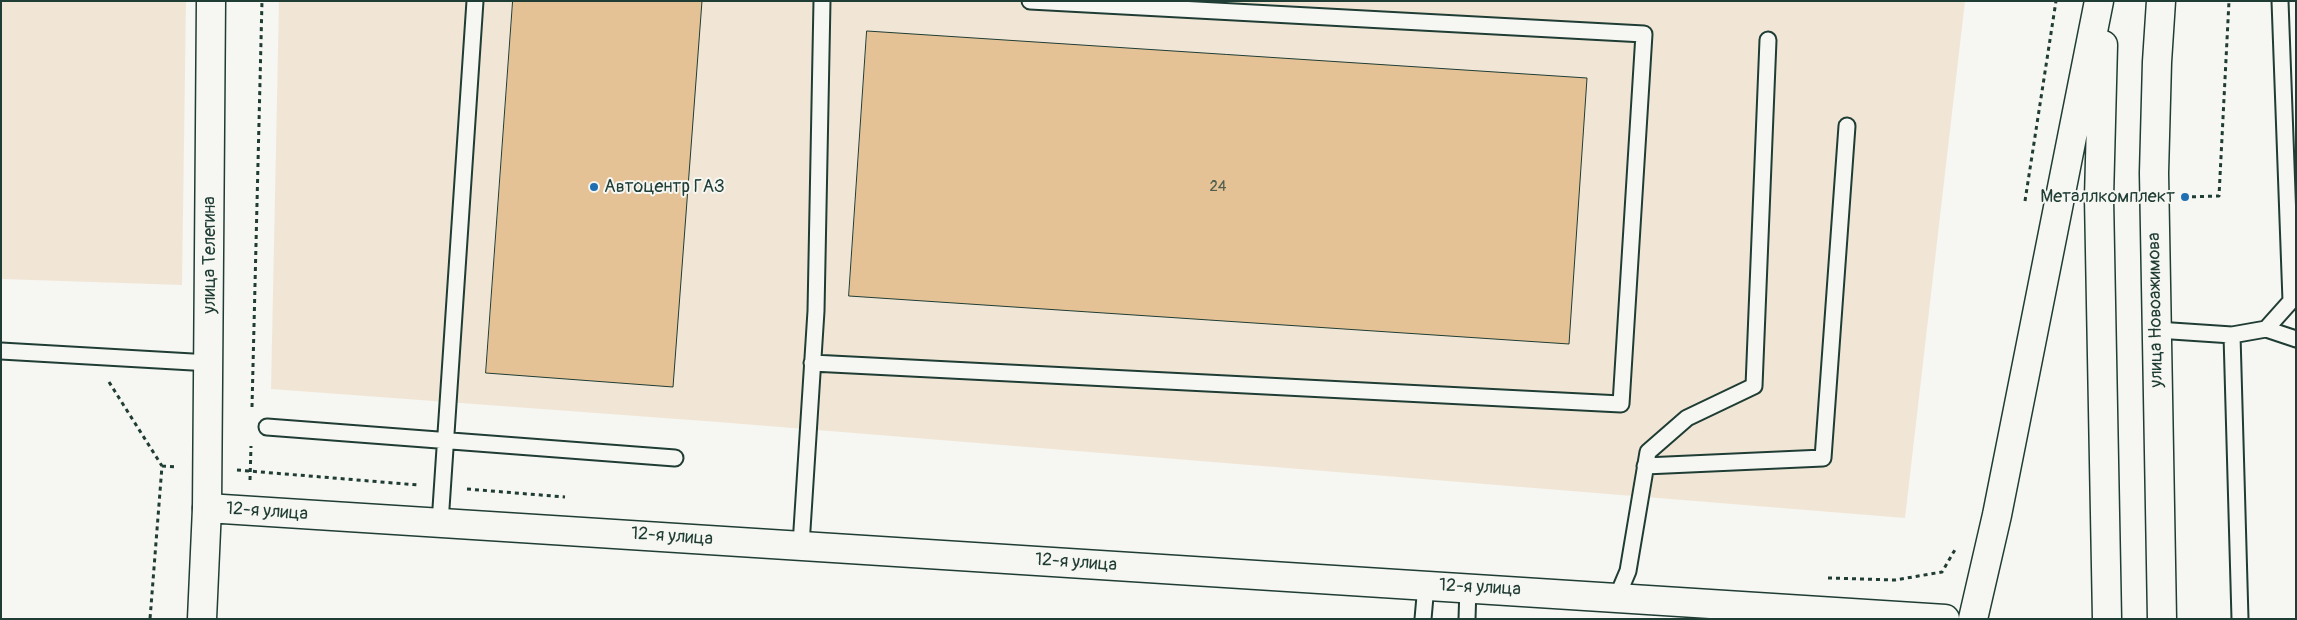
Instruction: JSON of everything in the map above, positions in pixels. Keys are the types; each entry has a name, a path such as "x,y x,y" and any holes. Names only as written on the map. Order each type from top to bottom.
{"main road":[{"name":"улица Телегина","path":"202,619 207,508 210,364 211,1"},
{"path":"1973,619 1999,506 2098,1"},
{"path":"2107,1 2102,59 2099,198 2107,619"},
{"name":"улица Новоажимова","path":"2161,1 2154,156 2162,619"},
{"name":"12-я улица","path":"207,508 1617,596 1741,612 1945,619"}],"lane":[{"path":"440,523 475,1"},
{"path":"801,545 816,311 822,1"},
{"path":"812,363 1621,404 1644,34 1030,1"},
{"path":"2266,330 2291,301 2280,1"},
{"path":"1617,596 1628,571 1648,452 1687,418 1754,386 1768,40"},
{"path":"1645,466 1823,458 1847,126"},
{"path":"2157,330 2232,335 2266,330 2296,339"},
{"path":"2232,335 2240,619"},
{"path":"1,351 210,364"},
{"path":"267,427 675,458"},
{"path":"1423,619 1426,585"},
{"path":"1467,619 1468,587"}],"path":[{"path":"252,413 262,1"},
{"path":"2219,196 2229,1"},
{"path":"93,357 162,466 150,619"},
{"path":"249,510 251,442"}],"shaded area":[{"path":"1,1 186,1 182,285 2,279 1,285"},
{"path":"279,1 1965,1 1905,518 718,422 271,389"}],"building":[{"name":"Автоцентр ГАЗ","path":"513,1 702,1 673,387 486,373"},
{"path":"867,31 1587,78 1569,344 849,296"}],"place":[{"name":"Автоцентр ГАЗ","path":"594,187"},
{"name":"Металлкомплект","path":"2185,197"}]}
